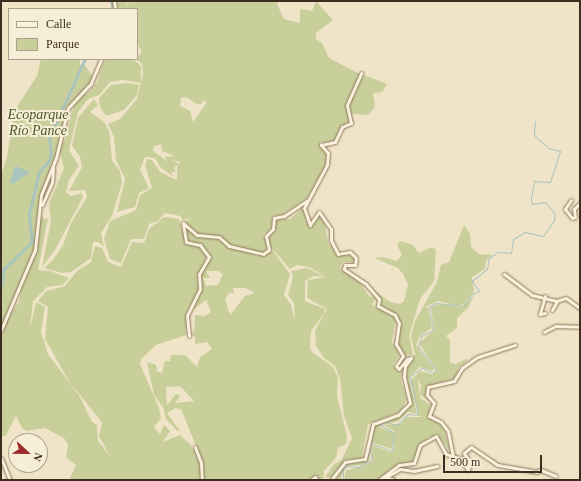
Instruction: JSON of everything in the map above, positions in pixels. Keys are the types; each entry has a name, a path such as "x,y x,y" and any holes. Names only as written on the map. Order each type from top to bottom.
{"street":[{"path":"45,185 56,158 68,108 91,83 101,60"},
{"path":"331,480 345,462 365,459 372,424 386,417 395,416 408,407 409,394 404,377 405,366 411,359 408,357 397,368 403,356 396,344 399,323 395,315 378,306 379,299 366,284 344,269 345,265 355,265 356,258 350,252 338,254 331,240 331,229 319,212 312,224 309,223 304,208 327,165 328,153 321,145 336,142 342,127 351,124 347,105 361,73"},
{"path":"41,211 54,177 54,163"},
{"path":"1,330 35,250 41,211 42,190 50,176 54,177"},
{"path":"42,190 43,194 47,194"},
{"path":"189,336 187,316 200,289 199,274 209,257 200,245 186,242 183,223 197,235 219,238 229,246 245,248 261,255 269,250 266,237 272,229 274,218 284,216 307,200"},
{"path":"571,200 565,208 572,218 580,203"},
{"path":"504,274 524,290 557,301 569,299 580,308"},
{"path":"545,296 540,314 545,313"},
{"path":"552,310 557,301"},
{"path":"544,332 556,326 580,327"},
{"path":"454,457 448,431 441,422 429,416 434,403 427,395 428,387 454,381 462,368 478,357 515,345"},
{"path":"386,477 399,464 414,463 420,445 430,437 440,438 446,454 463,461 469,470 470,462 464,453 471,447 498,465 536,472 540,470 556,476"},
{"path":"195,447 201,463 202,480"},
{"path":"1,458 10,480"},
{"path":"379,480 400,469 414,471 437,466"},
{"path":"311,480 315,477 317,480"},
{"path":"386,477 394,480"}],"green space":[{"path":"117,1 128,1 126,6 130,1 279,1 277,4 284,19 300,23 300,9 312,11 316,1 333,20 316,33 316,39 322,43 329,58 360,74 358,87 347,105 349,121 335,141 320,142 320,147 327,154 325,168 307,198 283,214 273,216 270,230 263,234 268,247 262,253 231,245 222,238 199,235 185,222 191,218 183,220 180,216 165,213 158,221 149,224 144,239 131,239 121,263 110,259 104,239 110,221 136,210 140,195 152,188 145,165 147,159 152,160 160,172 177,180 177,165 181,162 171,160 178,163 174,168 176,172 171,172 174,177 160,167 155,158 145,157 140,170 149,188 139,193 135,207 117,212 125,179 116,160 114,137 108,124 120,119 137,99 143,74 142,64 137,60 142,51 138,45 138,8 117,8","holes":["186,97 197,104 202,104 203,100 207,102 193,122 190,111 180,106 181,98","161,144 162,151 175,156 165,157 167,161 153,151 154,146"]},
{"name":"Ecoparque Río Pance","path":"41,60 80,60 80,65 86,66 94,79 70,104 57,155 43,187 34,250 1,329 1,175 7,157 14,111 37,76"},
{"path":"105,60 134,60 141,66 141,83 123,80 110,82 99,95 88,99 78,112 69,150 79,166 69,180 66,192 71,196 82,193 83,197 55,250 42,267 51,221 49,204 64,168 59,148 65,140 73,108 83,93 87,94 97,82"},
{"path":"364,75 387,84 382,92 373,93 375,107 368,115 351,114 349,105"},
{"path":"126,83 139,85 137,95 124,110 106,116 100,107 99,98 111,85"},
{"path":"94,99 98,105 90,112 104,122 109,131 112,160 120,171 122,183 112,216 101,233 104,247 99,242 93,242 91,258 71,272 62,273 44,268 53,260 63,245 71,223 87,197 85,190 69,191 82,167 80,157 72,146 78,118"},
{"path":"303,208 307,224 312,225 318,215 325,224 328,242 336,253 354,257 354,262 343,262 340,268 360,282 368,295 373,298 371,293 376,298 372,305 392,314 396,320 392,342 400,355 393,364 397,371 402,368 401,381 407,398 401,411 368,424 362,458 346,460 331,477 325,478 332,466 342,459 352,438 344,416 340,379 335,366 324,358 316,346 315,331 327,309 307,298 308,280 326,277 309,267 297,265 290,269 268,244 268,235 276,219 290,219"},
{"path":"41,215 45,220 48,218 38,270 50,271 69,278 62,285 47,287 33,301 30,329 36,302 45,307 41,332 48,354 80,397 92,422 97,425 98,441 110,456 99,436 102,422 70,383 45,339 48,307 38,301 46,291 65,286 77,271 91,262 95,246 102,248 108,262 121,267 132,242 144,243 149,229 164,217 179,219 186,244 197,245 207,256 197,279 199,290 186,313 186,335 156,345 141,359 140,364 159,408 161,418 154,427 160,434 164,425 170,431 163,442 180,435 191,445 199,462 201,480 69,480 76,465 66,457 68,445 64,438 45,428 27,431 22,428 16,416 6,435 2,437 1,337 8,317 19,302 22,285 37,249"},
{"path":"464,225 470,234 471,247 479,254 492,255 486,261 485,269 472,277 474,291 464,304 458,306 439,301 425,307 428,308 432,328 420,336 416,345 434,369 432,371 420,367 409,377 417,414 408,412 397,422 381,423 379,427 394,433 392,449 370,442 369,460 363,465 345,466 346,464 365,459 374,425 386,418 397,416 409,404 409,392 405,378 406,365 415,354 411,337 415,321 437,282 441,265 449,262"},
{"path":"183,226 198,237 217,238 229,248 245,250 257,256 273,251 290,274 284,295 291,305 295,321 294,303 288,295 293,277 291,271 307,268 325,277 314,276 305,281 305,301 325,309 324,314 311,331 310,347 312,352 333,367 338,378 337,396 347,436 346,444 338,448 336,458 324,471 323,480 203,480 196,446 181,409 175,408 167,413 180,431 176,430 166,419 163,407 154,395 147,362 156,365 157,371 162,373 165,361 170,361 171,355 185,355 197,367 200,357 212,349 207,342 195,344 195,337 189,333 194,333 195,315 205,316 211,312 206,300 194,309 200,289 201,273 210,256 202,245 188,242","holes":["206,271 218,271 223,274 218,285 206,286 203,278 210,278","233,288 245,288 255,293 245,296 230,315 225,299 229,293 234,293","180,386 194,401 175,403 180,396 176,394 167,405 166,387"]},
{"path":"400,241 413,245 419,253 432,247 436,250 434,281 420,299 409,336 413,355 407,355 398,367 404,355 397,343 400,324 395,315 381,305 368,286 390,302 400,304 404,301 408,285 403,274 398,268 374,258 383,257 397,261 402,255 397,245"},
{"path":"474,295 468,308 457,318 457,328 446,336 450,340 450,363 456,364 466,359 467,361 459,367 455,378 427,386 426,395 432,402 420,395 421,385 418,379 420,398 431,405 428,416 443,426 451,452 439,437 429,437 420,444 414,462 398,464 377,480 344,480 346,470 362,467 372,461 371,445 390,452 394,450 394,431 383,425 400,424 406,417 423,417 418,415 411,380 420,371 432,374 437,371 419,343 434,330 431,307 439,304 462,307"},
{"path":"344,467 341,480 335,480"}],"water":[{"path":"15,166 30,172 13,184 10,182"}],"waterway":[{"path":"112,1 113,8"},
{"path":"1,286 4,269 32,242 29,214 39,172 49,161 51,154 49,138 85,60"},
{"path":"370,443 392,451 394,433 380,425 385,422 397,425 408,414 418,415 410,376 422,368 433,373 436,370 418,346 421,336 433,330 429,307 436,303 463,306 472,294 479,291 472,281 487,269 489,258 498,252 511,253 513,239 525,232 543,236 554,220 555,214 545,202 532,204 531,199 534,181 550,182 560,151 548,148 534,135 535,121"},
{"path":"343,480 343,469 347,466 359,467 372,459 369,447"}]}
